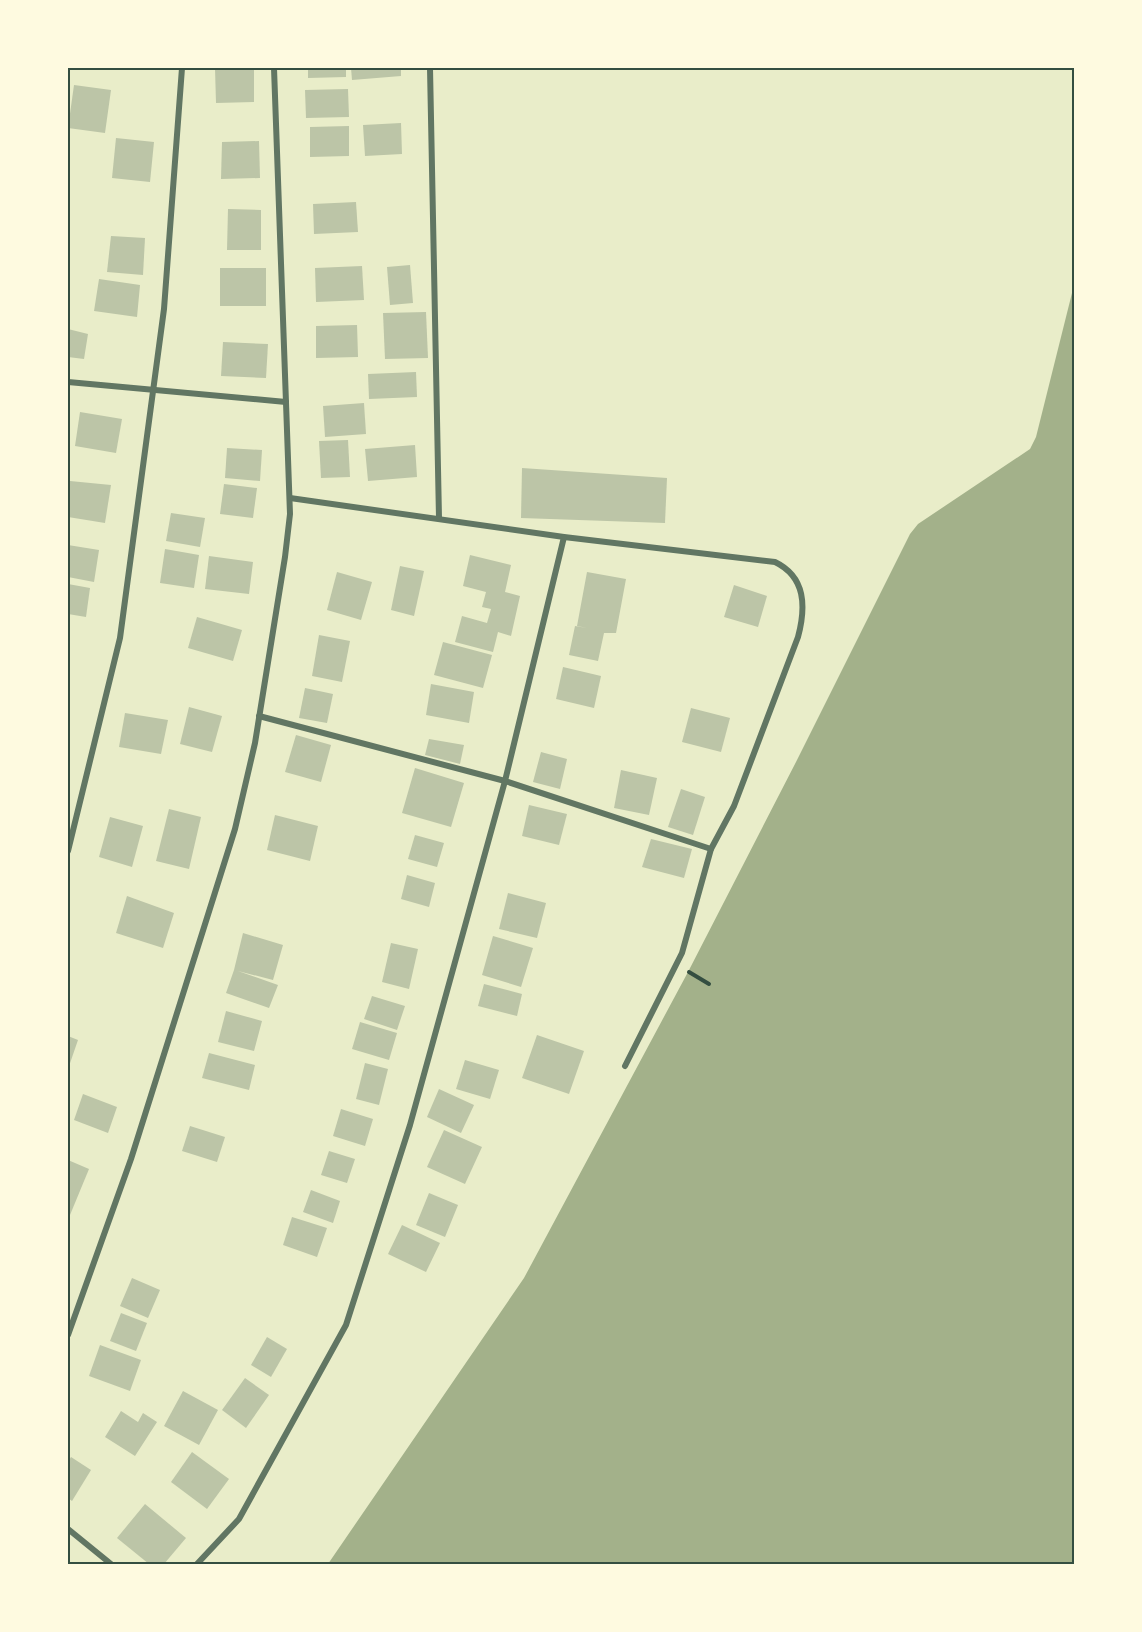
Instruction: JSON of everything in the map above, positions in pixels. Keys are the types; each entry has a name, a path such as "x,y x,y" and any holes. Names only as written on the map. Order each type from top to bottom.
{"street":[{"path":"68,851 120,638 164,309 182,68"},
{"path":"68,1335 131,1159 235,829 255,743 285,557 290,498 274,68"},
{"path":"430,68 438,518"},
{"path":"68,382 286,402"},
{"path":"290,498 564,537 775,562 786,567 794,576 803,605 798,637 734,806 711,849 682,953 625,1066"},
{"path":"197,1564 239,1519 346,1324 410,1125 505,781 564,537"},
{"path":"259,716 505,781 711,849"},
{"path":"68,1529 111,1564"}],"path":[{"path":"688,972 709,984"}],"shaded area":[{"path":"1074,285 1074,1564 328,1564 524,1278 688,972 910,534 918,524 1030,449 1036,437"}],"building":[{"path":"215,68 254,68 254,102 216,103"},
{"path":"308,68 346,68 346,77 308,78"},
{"path":"351,68 401,68 401,76 352,80"},
{"path":"74,85 111,90 105,133 68,128"},
{"path":"348,89 349,117 306,118 305,90"},
{"path":"401,123 402,154 365,156 363,125"},
{"path":"349,126 349,156 310,157 310,127"},
{"path":"116,138 154,142 150,182 112,178"},
{"path":"259,141 260,178 221,179 222,142"},
{"path":"356,202 358,232 314,234 313,204"},
{"path":"228,209 261,210 261,250 227,250"},
{"path":"111,236 145,238 143,275 107,272"},
{"path":"410,265 413,303 390,305 387,267"},
{"path":"362,266 364,300 316,302 315,268"},
{"path":"220,268 266,268 266,306 220,306"},
{"path":"99,279 140,285 137,317 94,311"},
{"path":"426,312 428,358 385,359 383,313"},
{"path":"357,325 358,357 316,358 316,326"},
{"path":"68,329 88,334 84,359 68,357"},
{"path":"223,342 268,344 266,378 221,376"},
{"path":"416,372 417,397 369,399 368,374"},
{"path":"364,403 366,434 325,437 323,406"},
{"path":"80,412 122,419 116,453 75,446"},
{"path":"348,440 350,477 321,478 319,441"},
{"path":"415,445 417,477 368,481 365,449"},
{"path":"227,448 262,450 260,481 225,478"},
{"path":"522,468 667,478 665,523 521,518"},
{"path":"70,481 111,485 105,523 68,517"},
{"path":"224,484 257,488 253,518 220,514"},
{"path":"171,513 205,518 200,547 166,541"},
{"path":"68,545 99,550 94,582 68,577"},
{"path":"165,549 199,555 194,588 160,583"},
{"path":"470,555 511,565 505,592 520,596 511,636 498,632 493,652 455,642 462,616 487,623 491,609 482,607 486,592 463,586"},
{"path":"209,556 253,562 249,594 205,589"},
{"path":"400,566 424,571 414,616 391,610"},
{"path":"337,572 372,582 361,620 327,610"},
{"path":"587,572 626,579 616,633 604,633 598,661 569,655 575,626 587,628 577,626"},
{"path":"68,584 90,588 86,617 68,614"},
{"path":"734,585 767,596 758,627 724,617"},
{"path":"197,617 242,630 233,661 188,648"},
{"path":"319,635 350,641 342,682 312,676"},
{"path":"443,642 492,655 483,688 434,675"},
{"path":"563,667 601,676 594,708 556,699"},
{"path":"431,684 474,692 469,723 426,715"},
{"path":"305,688 333,694 327,723 299,718"},
{"path":"189,707 222,716 212,752 180,744"},
{"path":"691,708 730,718 721,752 682,742"},
{"path":"125,713 168,720 161,754 119,747"},
{"path":"296,735 331,745 321,782 285,772"},
{"path":"429,739 464,745 460,764 425,755"},
{"path":"541,752 567,759 560,789 533,782"},
{"path":"415,768 464,783 451,827 402,813"},
{"path":"621,770 657,778 649,815 614,808"},
{"path":"681,789 705,797 693,835 668,827"},
{"path":"529,805 567,814 559,845 522,836"},
{"path":"169,809 201,817 189,869 156,861"},
{"path":"275,815 318,826 310,861 267,850"},
{"path":"110,817 143,826 132,867 99,857"},
{"path":"415,835 444,843 437,867 408,859"},
{"path":"651,839 692,849 684,878 642,867"},
{"path":"407,875 435,883 429,907 401,899"},
{"path":"508,893 546,903 537,938 499,929"},
{"path":"127,896 174,913 163,948 116,933"},
{"path":"243,933 283,945 273,980 238,971 278,985 269,1008 226,993"},
{"path":"493,936 533,948 521,987 482,975"},
{"path":"391,943 418,949 409,989 382,982"},
{"path":"484,984 522,994 517,1016 478,1006"},
{"path":"372,996 405,1006 397,1030 364,1019"},
{"path":"226,1011 262,1021 254,1051 218,1042"},
{"path":"360,1022 397,1033 389,1060 352,1049"},
{"path":"537,1035 584,1051 569,1094 522,1078"},
{"path":"68,1036 78,1040 68,1069"},
{"path":"209,1053 255,1065 249,1090 202,1078"},
{"path":"465,1060 499,1070 490,1099 456,1089"},
{"path":"365,1063 388,1069 379,1105 356,1099"},
{"path":"439,1089 474,1105 461,1133 427,1117"},
{"path":"83,1094 117,1107 108,1133 74,1120"},
{"path":"341,1109 373,1119 365,1146 333,1136"},
{"path":"190,1126 225,1137 217,1162 182,1151"},
{"path":"444,1130 482,1147 465,1184 427,1167"},
{"path":"329,1151 355,1159 347,1183 321,1175"},
{"path":"68,1160 89,1169 70,1215 68,1214"},
{"path":"311,1190 340,1201 333,1223 303,1212"},
{"path":"429,1193 458,1205 445,1237 416,1225"},
{"path":"292,1217 327,1228 317,1257 283,1245"},
{"path":"402,1225 440,1243 426,1272 388,1254"},
{"path":"132,1278 160,1290 148,1318 120,1306"},
{"path":"121,1313 147,1323 136,1351 110,1341"},
{"path":"267,1337 287,1349 271,1377 251,1365"},
{"path":"100,1345 141,1360 130,1391 89,1376"},
{"path":"245,1378 269,1395 246,1428 222,1410"},
{"path":"183,1391 218,1410 199,1445 164,1426"},
{"path":"121,1411 138,1422 143,1413 157,1422 135,1456 105,1437"},
{"path":"192,1452 229,1479 207,1509 171,1482"},
{"path":"71,1457 91,1470 72,1501 68,1498 68,1462"},
{"path":"145,1504 186,1538 164,1564 149,1564 117,1538"}]}
